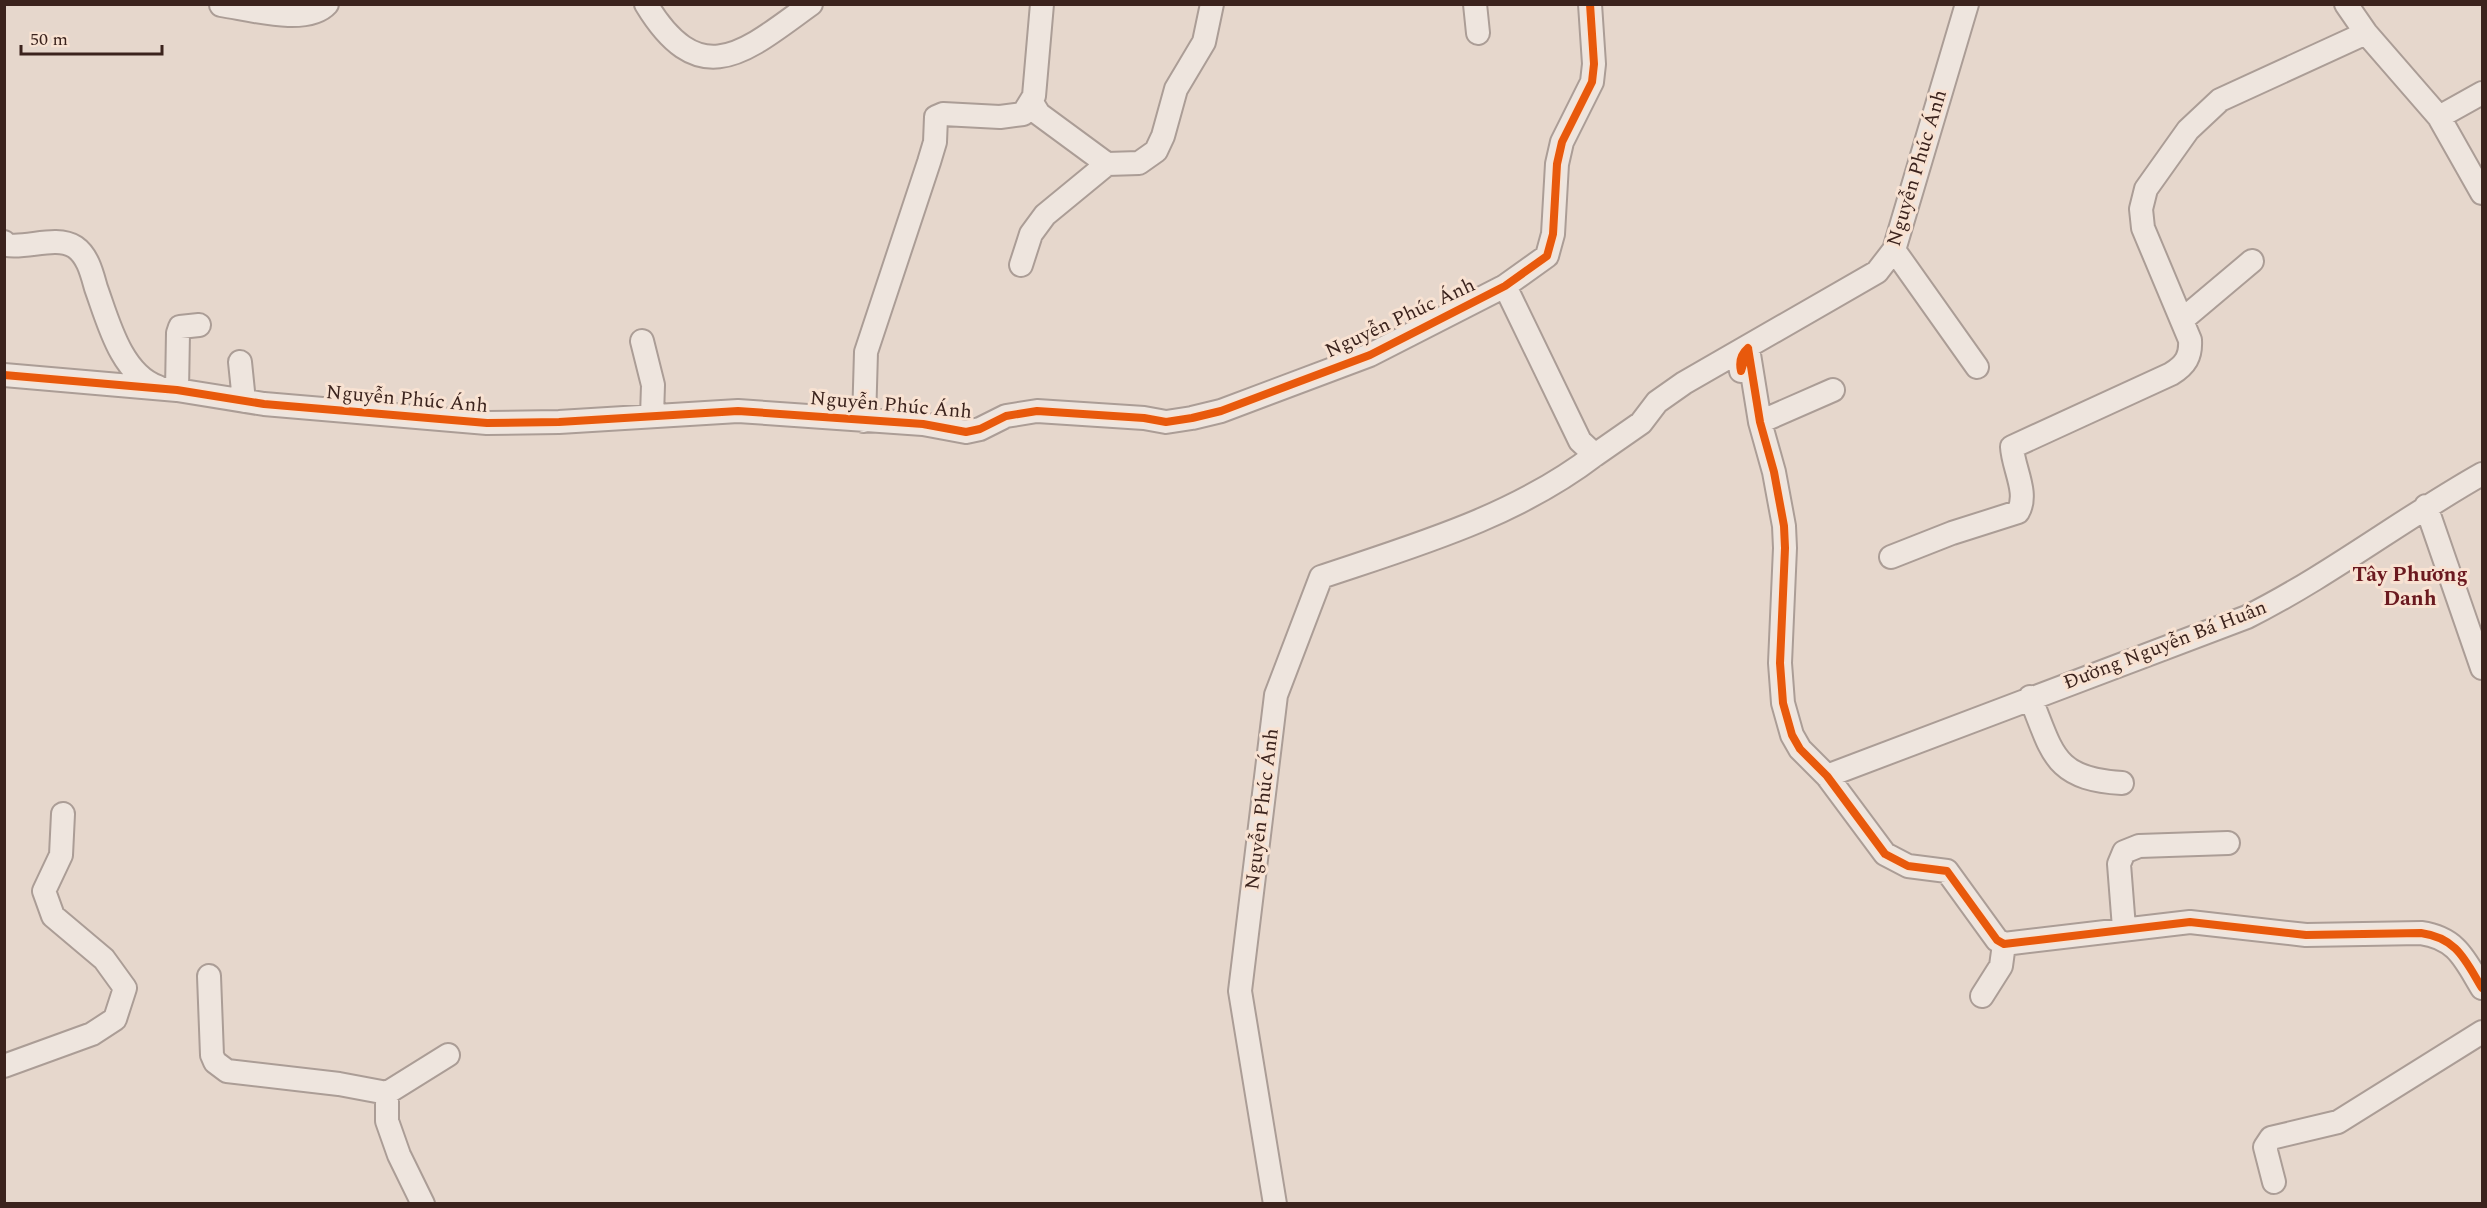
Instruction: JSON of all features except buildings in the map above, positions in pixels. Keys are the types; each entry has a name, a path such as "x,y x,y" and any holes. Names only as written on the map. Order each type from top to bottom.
{"street":[{"path":"221,5 304,17 321,12 327,4"},
{"path":"646,4 677,44 703,56 728,57 752,45 811,4"},
{"path":"864,421 866,352 935,142 936,117 943,114 1000,117 1023,114 1034,96 1042,4"},
{"path":"1021,265 1030,234 1045,215 1107,164 1139,162 1156,151 1163,136 1176,88 1204,42 1212,4"},
{"path":"1475,4 1478,33"},
{"name":"Nguyễn Phúc Ánh","path":"4,375 177,390 244,401 487,423 559,422 695,412 776,412 864,421 924,424 966,432 980,429 1006,416 1037,411 1144,418 1166,422 1192,418 1221,411 1370,355 1505,286 1541,262 1551,246 1556,172 1562,142 1570,123 1590,90 1594,70 1590,4"},
{"name":"Nguyễn Phúc Ánh","path":"1275,1203 1240,991 1276,695 1321,577 1472,526 1567,477 1617,437 1641,423 1657,402 1684,383 1877,272 1894,250 1967,4"},
{"path":"2346,4 2366,33 2439,117 2482,193"},
{"path":"1891,557 1952,533 2018,512 2023,505 2023,496 2012,447 2179,369 2190,350 2190,340 2143,228 2141,209 2146,189 2188,130 2220,100 2366,33"},
{"path":"2439,117 2482,93"},
{"path":"1030,101 1039,114 1107,164"},
{"path":"4,242 6,245 16,247 58,242 74,247 88,262 109,324 133,372 155,387 177,390 180,327 199,325"},
{"path":"1894,250 1977,367"},
{"path":"2182,320 2252,261"},
{"path":"1505,286 1580,441 1595,455"},
{"path":"642,341 653,385 652,416"},
{"path":"1748,348 1760,422 1774,472 1784,526 1780,663 1783,703 1789,728 1800,749 1827,776 1885,854 1908,866 1947,871 1997,940 2004,944 2124,928 2203,922 2306,935 2410,933 2436,935 2459,951 2482,988"},
{"path":"240,362 244,401"},
{"path":"1760,422 1833,390"},
{"name":"Đường Nguyễn Bá Huân","path":"1827,776 2030,697 2247,617 2293,594 2426,506 2482,474"},
{"path":"2426,506 2482,668"},
{"path":"2030,697 2055,759 2083,778 2122,783"},
{"path":"4,1066 92,1034 115,1019 125,987 104,959 53,916 44,891 61,855 63,814"},
{"path":"2124,928 2119,864 2124,852 2139,846 2228,843"},
{"path":"1982,996 2001,966 2004,944"},
{"path":"209,976 212,1055 215,1062 227,1071 339,1084 387,1093 448,1055"},
{"path":"2274,1182 2265,1147 2271,1138 2338,1122 2482,1032"},
{"path":"387,1093 387,1121 423,1203"}],"cycle path":[{"path":"4,375 177,390 264,404 487,423 559,422 738,411 923,424 966,432 980,429 1006,416 1037,411 1144,418 1166,422 1192,418 1221,411 1370,355 1505,286 1547,256 1553,234 1557,164 1562,142 1592,82 1594,64 1590,4"},
{"path":"1748,348 1741,358 1741,371 1748,348 1760,422 1774,472 1784,526 1780,663 1783,703 1792,735 1800,749 1827,776 1885,854 1908,866 1947,871 1997,940 2004,944 2190,922 2306,935 2421,933 2452,945 2465,960 2482,988"}],"district":[{"name":"Tây Phương Danh","path":"2410,587"}]}
